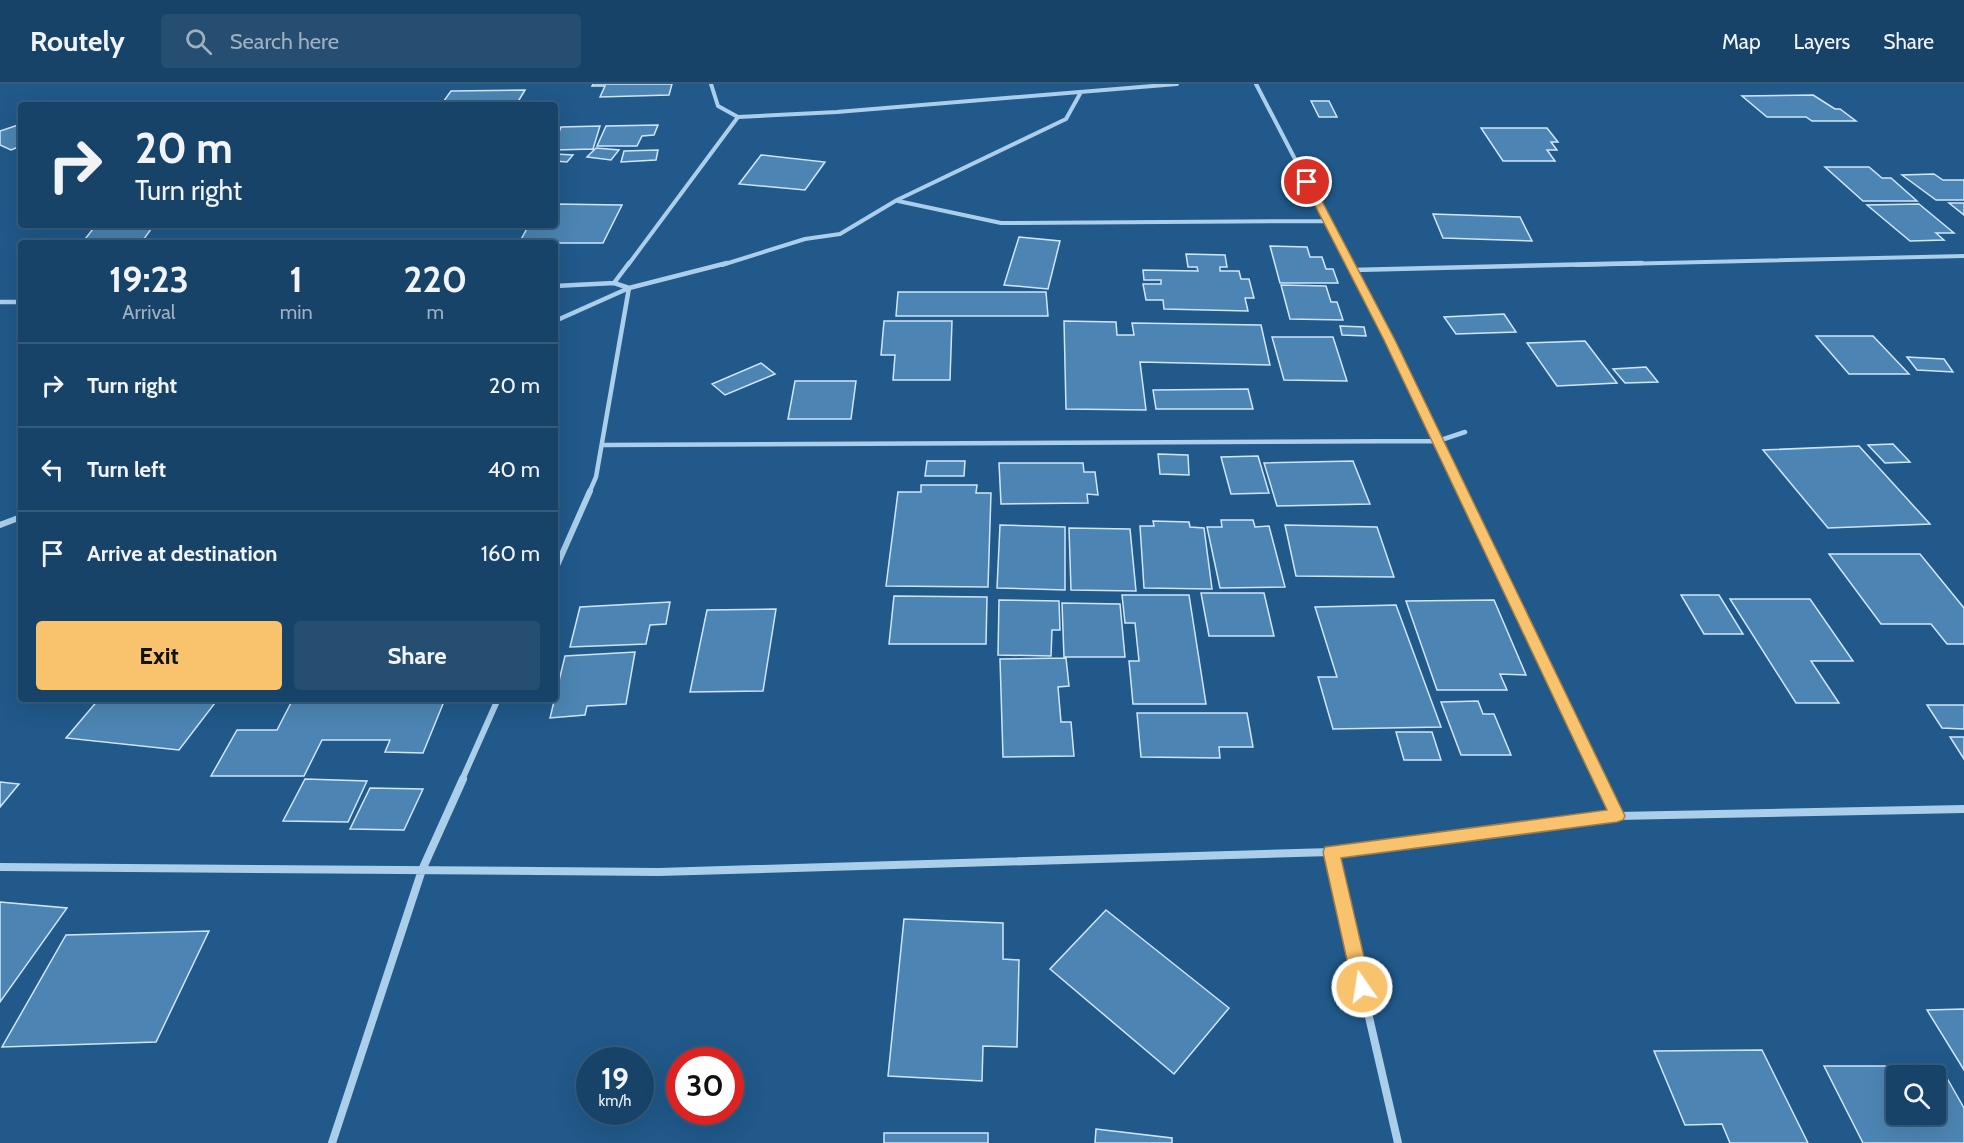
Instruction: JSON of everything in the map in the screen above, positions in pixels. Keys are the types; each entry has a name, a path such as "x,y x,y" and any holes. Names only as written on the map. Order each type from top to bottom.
{"street":[{"path":"711,84 718,106 738,117 837,112 1177,84"},
{"path":"1257,84 1438,441 1617,816"},
{"path":"558,320 629,288 706,270 805,239 840,234 897,201 1066,119 1081,92"},
{"path":"614,283 738,117"},
{"path":"897,201 1001,223 1328,221"},
{"path":"1353,270 1964,256"},
{"path":"558,286 614,283 629,288"},
{"path":"558,563 596,477 629,288"},
{"path":"0,302 18,302"},
{"path":"602,445 1438,441 1465,432"},
{"path":"0,525 18,518"},
{"path":"332,1143 422,870 497,702"},
{"path":"0,867 659,872 1331,852 1617,816 1964,809"},
{"path":"1331,852 1398,1143"}],"building":[{"path":"593,84 672,84 669,95 600,97 605,86 592,86"},
{"path":"525,90 518,102 443,102 451,91"},
{"path":"1813,95 1835,109 1840,109 1856,121 1812,121 1806,117 1767,117 1742,96"},
{"path":"1311,101 1329,101 1337,117 1319,117"},
{"path":"18,125 18,147 11,150 0,145 0,131"},
{"path":"658,125 654,135 642,136 637,146 597,146 606,126"},
{"path":"600,126 593,149 558,150 558,135 561,127"},
{"path":"1481,128 1547,128 1558,142 1551,142 1557,150 1547,150 1555,161 1503,161"},
{"path":"596,148 619,150 611,160 587,157"},
{"path":"658,150 656,160 621,162 624,151"},
{"path":"558,154 573,155 567,162 558,161"},
{"path":"761,155 825,162 805,190 739,184"},
{"path":"1825,167 1869,167 1882,178 1891,178 1917,201 1863,201"},
{"path":"1934,174 1943,180 1964,180 1964,200 1936,200 1902,175"},
{"path":"1949,203 1964,203 1964,215"},
{"path":"558,204 622,205 603,243 521,240 527,228 558,228"},
{"path":"1919,204 1954,233 1936,233 1944,240 1910,241 1867,205"},
{"path":"1433,214 1520,217 1532,241 1443,238"},
{"path":"94,228 152,228 143,240 84,240"},
{"path":"1019,237 1060,241 1048,289 1004,285"},
{"path":"1270,246 1307,247 1310,257 1322,257 1326,269 1333,269 1338,283 1280,283"},
{"path":"1186,254 1225,255 1227,267 1220,267 1220,271 1239,271 1241,279 1249,279 1254,298 1245,298 1248,311 1164,309 1163,300 1146,300 1143,284 1161,284 1161,280 1144,280 1143,270 1198,271 1197,267 1188,267"},
{"path":"1281,285 1326,286 1331,302 1337,302 1343,320 1290,319"},
{"path":"898,292 1046,292 1048,316 896,316"},
{"path":"1504,314 1516,332 1456,334 1444,317"},
{"path":"884,321 952,321 950,380 893,380 895,355 881,355"},
{"path":"1064,321 1116,322 1117,335 1134,335 1132,323 1261,325 1270,365 1140,362 1146,410 1066,409"},
{"path":"1340,326 1364,327 1366,336 1342,335"},
{"path":"1816,336 1873,336 1909,374 1849,374"},
{"path":"1272,337 1333,337 1347,381 1284,380"},
{"path":"1585,341 1617,383 1557,386 1527,343"},
{"path":"1907,357 1944,359 1953,372 1917,370"},
{"path":"761,363 775,374 725,395 712,384"},
{"path":"1646,367 1658,382 1625,383 1613,369"},
{"path":"795,381 856,381 851,419 788,419"},
{"path":"1248,389 1253,409 1156,409 1153,390"},
{"path":"1893,444 1910,462 1885,463 1868,445"},
{"path":"1859,446 1930,524 1828,528 1763,450"},
{"path":"1158,454 1188,455 1189,475 1160,474"},
{"path":"1258,456 1269,493 1231,494 1221,457"},
{"path":"927,461 965,461 964,476 925,476"},
{"path":"1353,461 1370,504 1277,506 1264,463"},
{"path":"999,463 1083,463 1084,472 1095,472 1098,495 1087,494 1088,503 1001,504"},
{"path":"921,485 977,485 976,493 991,493 988,587 886,586 898,492 921,492"},
{"path":"1221,520 1253,520 1255,527 1269,526 1285,587 1220,588 1207,527 1222,527"},
{"path":"1153,521 1189,522 1190,527 1204,528 1212,589 1144,588 1140,526 1154,526"},
{"path":"1000,525 1065,527 1065,590 997,588"},
{"path":"1285,525 1377,527 1394,577 1296,576"},
{"path":"1069,528 1130,529 1136,591 1071,590"},
{"path":"1829,554 1920,554 1964,608 1964,644 1947,644 1931,624 1881,624"},
{"path":"1201,593 1264,593 1274,636 1209,636"},
{"path":"1122,595 1189,595 1206,704 1133,704 1129,661 1139,661 1135,623 1125,623"},
{"path":"1681,595 1719,595 1743,634 1704,634"},
{"path":"894,596 987,597 986,644 889,644"},
{"path":"1730,599 1810,599 1853,661 1811,661 1839,703 1796,703"},
{"path":"999,600 1059,601 1060,630 1052,630 1051,656 998,655"},
{"path":"1494,600 1526,675 1500,674 1507,690 1437,690 1406,601"},
{"path":"670,602 666,624 650,625 646,644 570,647 580,607"},
{"path":"1062,603 1120,604 1125,657 1064,657"},
{"path":"1396,605 1441,727 1333,729 1318,677 1337,677 1315,607"},
{"path":"776,609 763,691 690,692 707,610"},
{"path":"635,652 626,704 587,706 585,715 550,718 554,702 558,702 558,685 565,656"},
{"path":"1066,658 1069,686 1058,687 1061,722 1071,722 1074,756 1003,757 1000,659"},
{"path":"1478,701 1483,714 1494,714 1511,755 1461,755 1441,702"},
{"path":"96,702 216,702 179,750 66,738"},
{"path":"291,702 444,702 423,753 385,752 390,740 322,740 304,776 211,776 237,730 277,730"},
{"path":"1927,705 1964,705 1964,729 1942,728"},
{"path":"1137,713 1247,713 1253,747 1219,747 1220,758 1141,757"},
{"path":"1396,732 1432,732 1441,760 1404,760"},
{"path":"1950,737 1964,737 1964,759"},
{"path":"305,779 367,781 348,822 283,821"},
{"path":"0,782 19,784 0,807"},
{"path":"370,788 423,789 404,830 350,829"},
{"path":"0,902 67,908 0,1002"},
{"path":"1106,910 1229,1008 1174,1074 1050,969"},
{"path":"904,919 1003,923 1003,959 1019,960 1017,1047 983,1046 982,1081 888,1076"},
{"path":"209,931 156,1042 2,1047 66,935"},
{"path":"1964,1009 1964,1070 1927,1010"},
{"path":"1762,1050 1808,1143 1730,1143 1722,1124 1685,1125 1654,1051"},
{"path":"1824,1066 1886,1066 1886,1125 1946,1125 1946,1076 1964,1108 1964,1143 1863,1143"},
{"path":"1096,1129 1172,1138 1172,1143 1095,1143"},
{"path":"884,1133 988,1133 988,1143 884,1143"}],"route":[{"path":"1307,182 1389,340 1617,816 1331,852 1362,987"}]}
